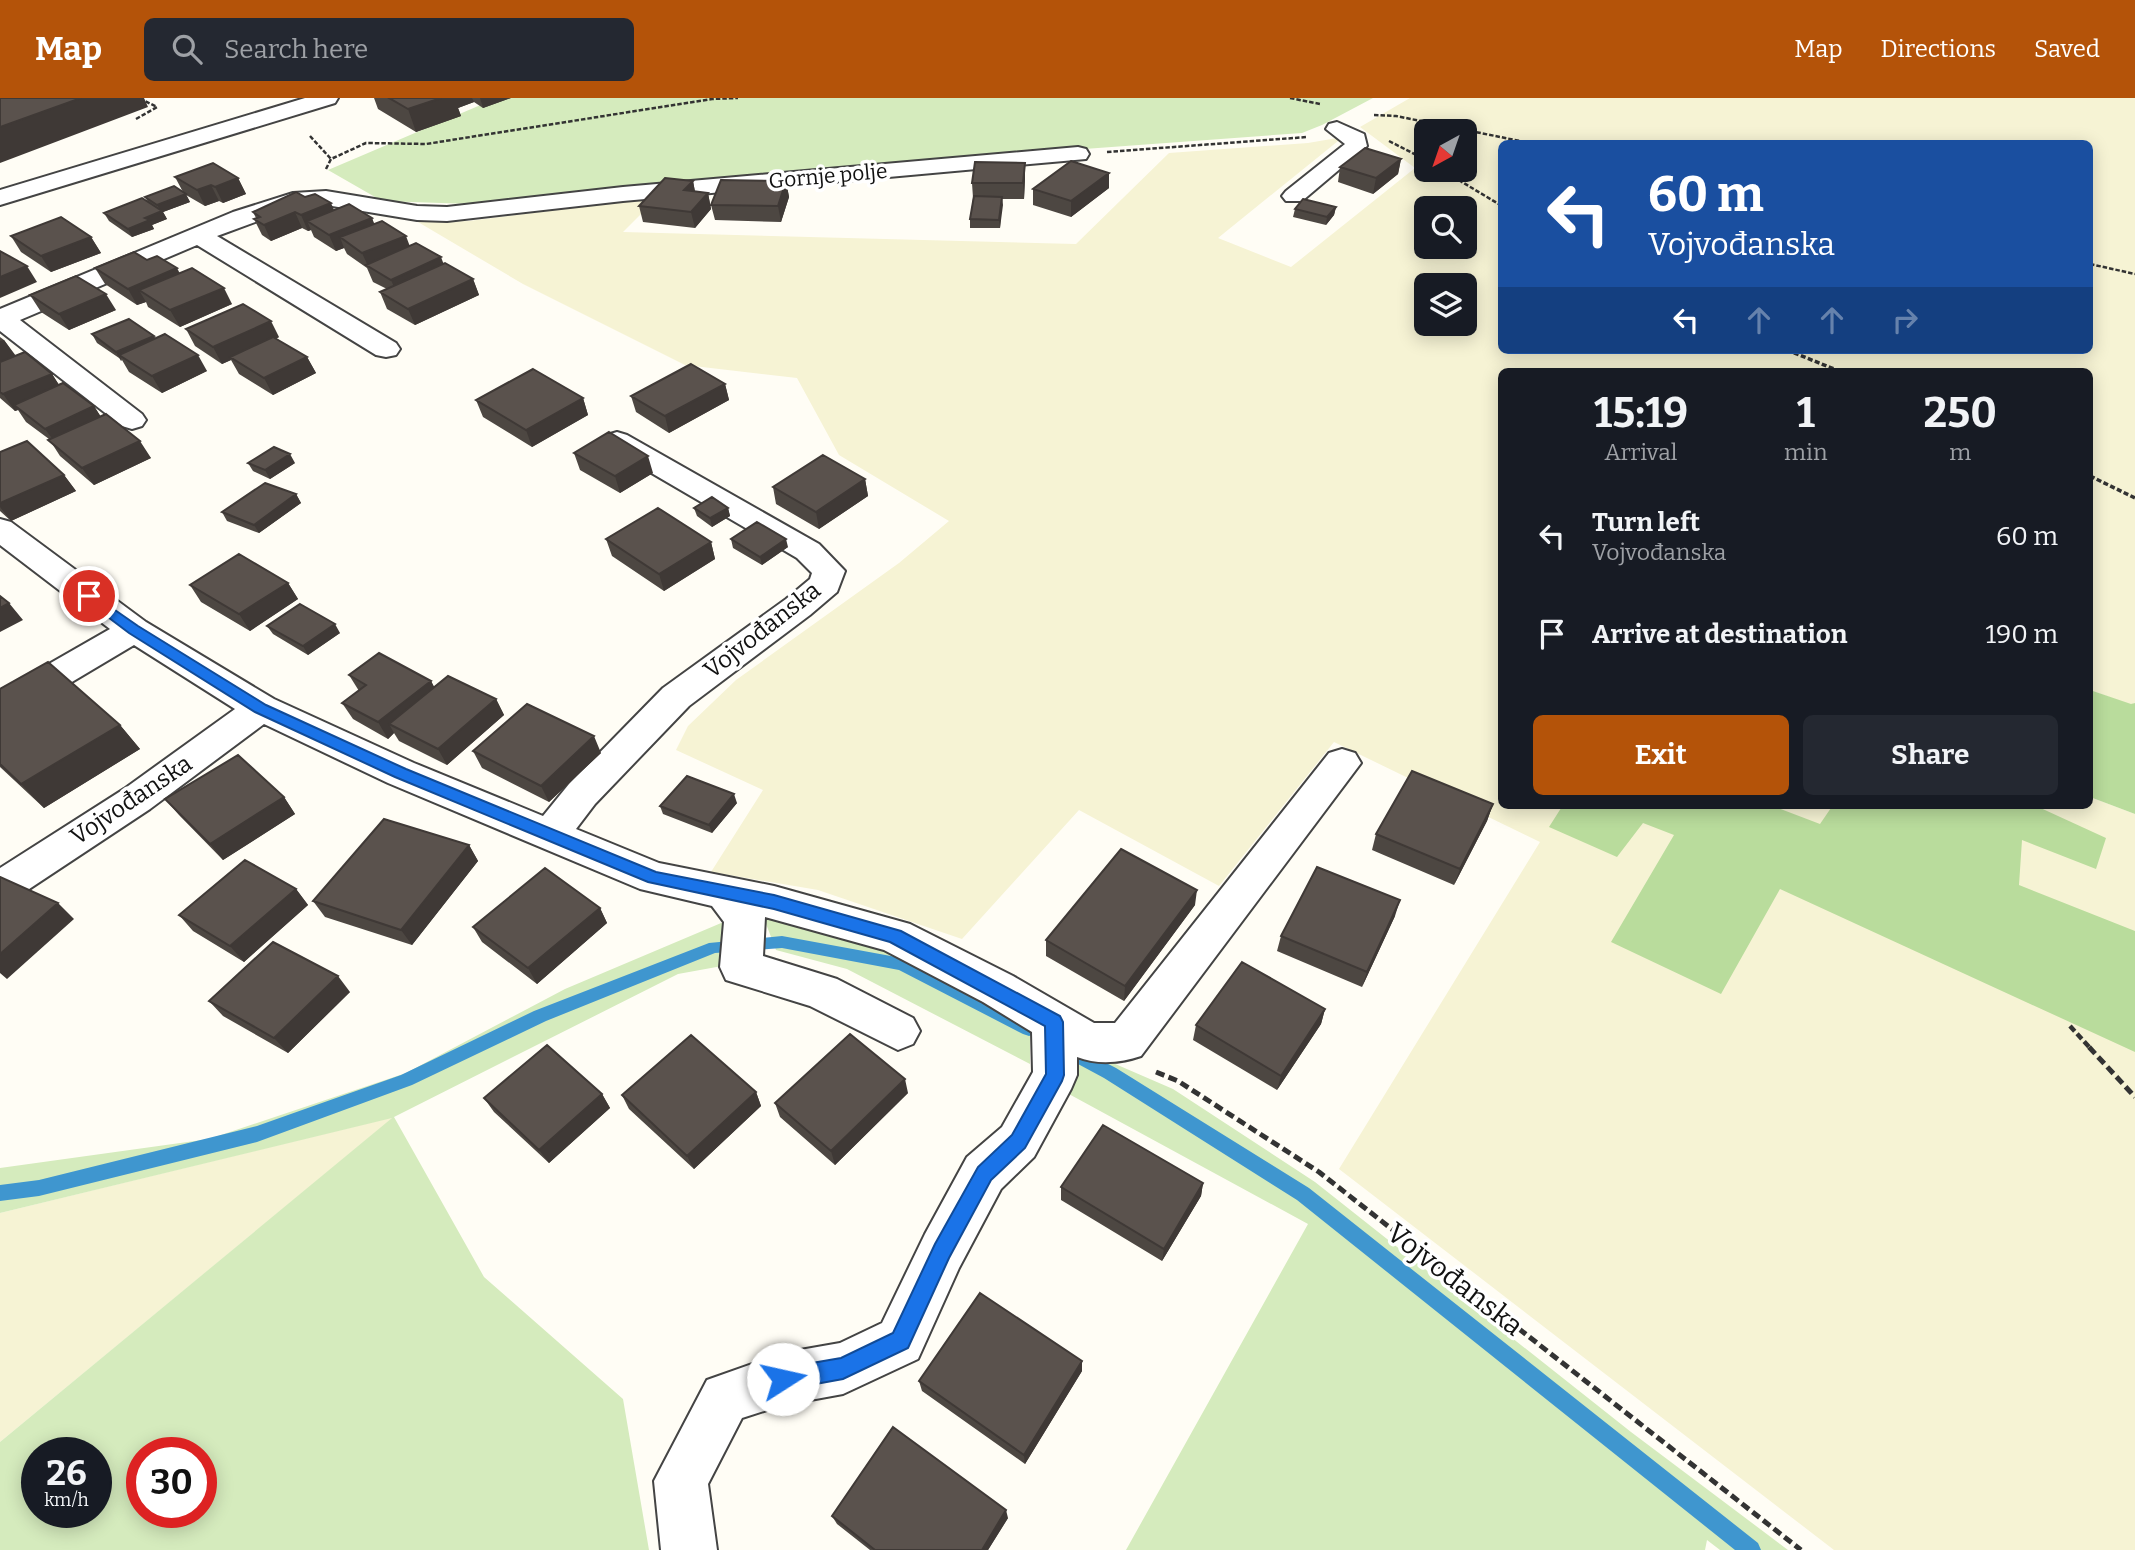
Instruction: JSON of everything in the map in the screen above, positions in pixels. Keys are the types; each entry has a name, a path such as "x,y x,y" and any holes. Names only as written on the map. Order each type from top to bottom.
{"street":[{"path":"0,198 283,104 327,98"},
{"path":"1294,196 1356,146 1356,139 1352,135 1337,129"},
{"name":"Gornje polje","path":"198,235 265,208 293,200 326,198 369,206 447,214 636,193 1078,154"},
{"path":"132,420 1,319 198,235 386,349"},
{"name":"Vojvođanska","path":"550,835 582,794 676,697 798,607 825,583 829,571 808,551 617,441"},
{"path":"0,529 134,630 261,708 401,773 654,878 735,905 774,902 895,936 1063,1041 1126,1042 1342,763"},
{"path":"0,708 134,630"},
{"name":"Vojvođanska","path":"0,888 137,799 261,708"},
{"path":"735,905 741,967 822,992 898,1031"},
{"path":"689,1550 681,1481 725,1398 783,1379 843,1368 900,1341 942,1251 985,1173 1018,1142 1063,1041"}],"path":[{"path":"136,118 157,107 139,98"},
{"path":"366,143 426,144 712,99 738,98"},
{"path":"1462,182 1498,204"},
{"path":"2093,265 2135,274"},
{"path":"1797,354 1832,368"},
{"path":"2093,477 2135,498"},
{"path":"2070,1026 2135,1097"},
{"name":"Vojvođanska","path":"1063,1041 1178,1081 1319,1172 1801,1550"}],"shaded area":[{"path":"1410,98 2135,98 2135,703 2131,705 2093,691 2093,368 1498,368 1498,809 2093,809 2093,798 2135,814 2135,1550 1834,1550 1339,1169 1540,842 1334,742 1219,886 1079,810 962,939 818,890 711,872 763,790 676,750 688,726 736,680 899,563 949,521 839,455 797,378 685,365 523,284 418,222 469,221 604,204 663,192 623,232 1076,244 1169,153 1308,143 1343,137 1218,238 1291,267 1414,169 1414,182 1477,182 1477,119 1414,119 1414,167 1360,127"},
{"path":"394,1117 0,1442 0,1213"}],"green space":[{"path":"497,98 1373,98 1302,133 826,168 471,204 382,201 328,170"},
{"path":"2093,691 2135,703 2135,814 2093,798"},
{"path":"1560,809 1781,809 1820,824 1830,809 2043,809 2106,838 2096,869 2022,840 2019,885 2135,931 2135,1052 1780,889 1721,994 1611,942 1674,835 1643,823 1617,857 1549,827"},
{"path":"763,916 844,932 1030,1017 1030,1064 847,969 776,950"},
{"path":"733,918 722,966 678,974 394,1117 484,1277 623,1399 649,1550 0,1550 0,1442 392,1118 0,1213 0,1168 209,1139 406,1073 565,989"},
{"path":"1076,1047 1173,1089 1315,1182 1631,1432 1788,1550 1720,1550 1707,1540 1705,1550 1126,1550 1308,1224 1067,1093"}],"building":[{"path":"0,98 81,98 0,127"},
{"path":"389,98 441,98 408,109"},
{"path":"1365,148 1401,159 1376,178 1340,167"},
{"path":"1071,161 1109,173 1071,201 1033,189"},
{"path":"975,162 1025,163 1023,183 972,183"},
{"path":"213,163 238,178 215,187 211,185 197,190 175,177"},
{"path":"665,178 693,181 684,190 708,193 691,212 639,206"},
{"path":"721,180 786,181 778,206 711,205"},
{"path":"174,186 186,194 157,205 145,197"},
{"path":"296,192 305,197 315,194 331,203 301,215 295,212 264,225 254,219 260,217 253,212"},
{"path":"974,196 1002,197 999,220 970,219"},
{"path":"142,198 162,211 145,218 150,220 128,229 104,213"},
{"path":"1303,199 1336,207 1327,217 1295,209"},
{"path":"349,204 372,218 329,235 307,221"},
{"path":"61,217 91,237 41,256 11,236"},
{"path":"382,221 406,236 362,253 340,237"},
{"path":"416,243 441,257 391,280 366,265"},
{"path":"0,251 27,266 0,277"},
{"path":"134,252 147,260 157,256 177,268 128,289 95,268"},
{"path":"445,263 473,279 408,309 380,292"},
{"path":"192,268 224,288 170,310 139,290"},
{"path":"76,276 106,294 59,314 30,295"},
{"path":"243,304 271,321 213,347 186,329"},
{"path":"129,319 154,336 116,352 92,334"},
{"path":"165,334 198,355 152,376 119,355"},
{"path":"273,337 307,357 264,378 230,357"},
{"path":"25,352 52,374 3,394 0,392 0,362"},
{"path":"691,364 725,384 665,416 631,396"},
{"path":"533,369 583,398 526,430 476,400"},
{"path":"63,383 94,406 45,429 14,405"},
{"path":"106,414 140,441 82,468 48,440"},
{"path":"609,432 648,456 615,476 574,453"},
{"path":"27,441 64,475 0,503 0,452"},
{"path":"274,447 290,454 265,470 248,463"},
{"path":"823,455 865,479 816,512 773,487"},
{"path":"265,483 296,494 254,525 222,512"},
{"path":"712,497 728,508 710,518 694,508"},
{"path":"658,508 711,542 659,574 606,539"},
{"path":"757,522 786,539 760,557 731,539"},
{"path":"239,554 288,583 239,614 190,585"},
{"path":"0,596 9,603 0,608"},
{"path":"300,604 335,624 303,646 267,626"},
{"path":"379,653 431,681 378,722 342,703 366,685 349,675"},
{"path":"48,662 120,725 21,784 0,764 0,689"},
{"path":"448,676 496,699 438,749 389,724"},
{"path":"527,704 594,736 541,786 473,751"},
{"path":"238,755 284,797 210,844 165,799"},
{"path":"1412,771 1493,804 1460,869 1376,834"},
{"path":"687,776 734,794 709,825 660,806"},
{"path":"384,819 469,845 401,930 313,901"},
{"path":"1121,849 1197,890 1125,986 1046,940"},
{"path":"245,860 296,889 230,946 179,915"},
{"path":"1317,867 1400,900 1367,972 1281,936"},
{"path":"545,868 600,908 528,968 473,927"},
{"path":"0,877 58,903 0,954"},
{"path":"273,942 338,976 274,1038 209,1001"},
{"path":"1242,962 1325,1009 1281,1076 1196,1025"},
{"path":"850,1034 905,1079 831,1151 775,1103"},
{"path":"691,1035 756,1092 687,1156 622,1095"},
{"path":"547,1045 602,1094 539,1150 484,1098"},
{"path":"1103,1125 1203,1183 1164,1249 1061,1187"},
{"path":"980,1293 1082,1361 1024,1455 919,1381"},
{"path":"893,1427 1006,1510 982,1550 875,1550 832,1516"}],"waterway":[{"path":"0,1193 39,1188 257,1134 406,1080 540,1016 714,947 782,942 902,964 1029,1029"},
{"path":"1071,1052 1110,1073 1303,1194 1751,1550"}],"route":[{"path":"89,596 134,630 261,708 401,773 654,878 774,902 895,936 998,989 1054,1022 1055,1075 1018,1142 985,1173 942,1251 900,1341 843,1368 783,1379"}]}
